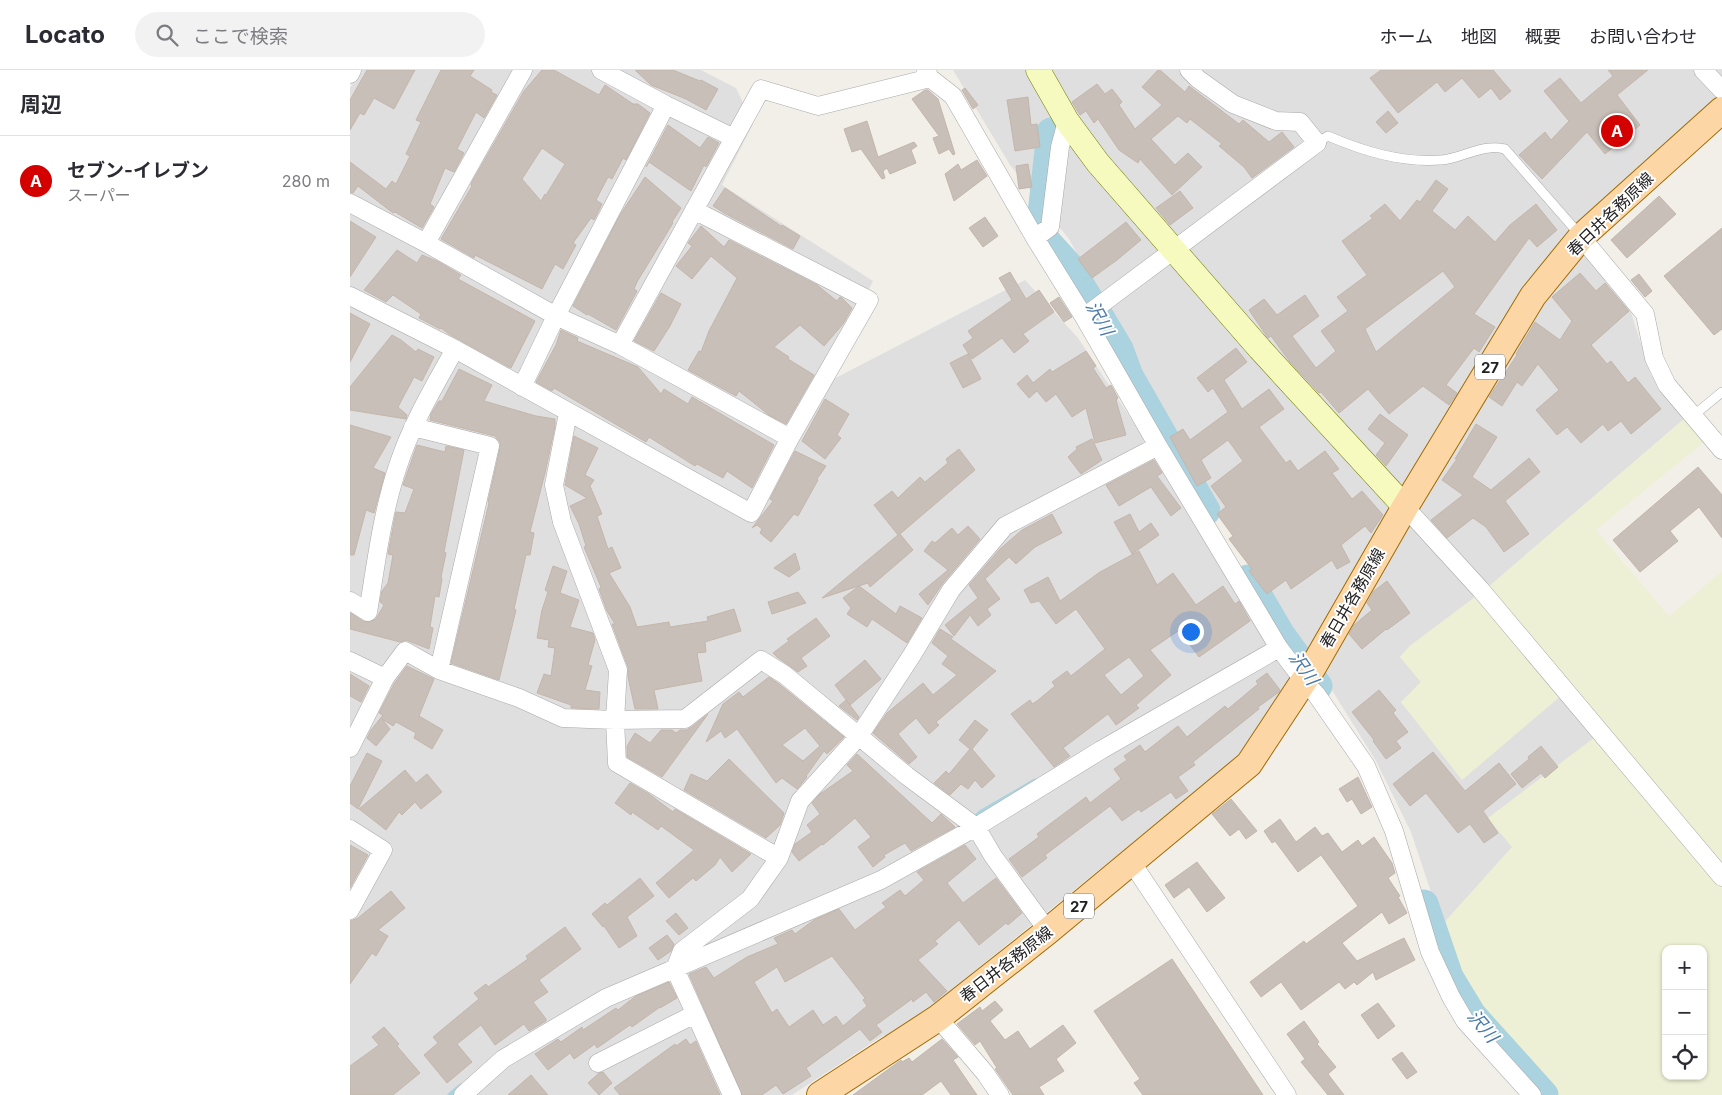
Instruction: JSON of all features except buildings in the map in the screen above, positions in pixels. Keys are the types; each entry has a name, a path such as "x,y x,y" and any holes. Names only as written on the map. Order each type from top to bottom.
{"main road":[{"name":"春日井各務原線","path":"820,1095 938,1018 1048,932 1249,764 1308,674 1405,507 1534,296 1582,237 1722,110"}],"street":[{"path":"350,74 352,70"},
{"path":"426,243 523,70"},
{"path":"601,70 666,106 734,138"},
{"path":"1038,70 1067,121 1098,163 1267,357 1480,589 1722,877"},
{"path":"1084,317 1317,143 1300,122 1276,121 1233,104 1198,79 1189,70"},
{"path":"1704,70 1722,90"},
{"path":"620,345 761,89 818,106 928,74 953,96 1035,238 1084,317 1158,446 1279,648 1308,674 1316,694 1366,766 1394,831 1430,952 1451,997 1466,1021 1532,1095"},
{"path":"522,386 556,316 666,106"},
{"path":"1035,238 1050,227 1060,148 1067,121"},
{"path":"350,203 556,316 620,345 790,438"},
{"path":"350,296 455,349 751,513 790,438 869,300 694,210"},
{"path":"1582,237 1645,314 1654,358 1667,385 1722,450"},
{"path":"350,602 368,612 382,530 398,467 413,427 455,349"},
{"path":"568,413 554,486 562,522 618,670 615,720 617,763 778,858"},
{"path":"413,427 490,446 439,670"},
{"path":"732,1095 675,969 682,951 750,899 778,858 800,801 859,736 912,655 951,590 1005,526 1158,446"},
{"path":"463,1095 503,1059 606,998 881,880 976,827 1101,750 1279,648"},
{"path":"350,748 385,678 405,651 439,670 519,698 563,718 615,720 685,719 761,660 785,675 907,776 976,827 993,856 1048,932"},
{"path":"350,661 385,678"},
{"path":"350,829 383,850 350,910"},
{"path":"1132,862 1287,1095"},
{"path":"598,1063 696,1014"},
{"path":"938,1018 985,1073 1000,1095"}],"lane":[{"path":"1317,143 1328,136 1358,149 1409,160 1441,160 1489,148 1505,149 1582,237"},
{"path":"1693,416 1722,392"}],"shaded area":[{"path":"360,70 701,70 736,88 753,124 722,185 873,281 824,384 1025,280 1078,338 1147,443 1276,658 1292,680 1255,743 955,987 953,992 888,1041 884,1035 792,1095 350,1095 350,88"},
{"path":"953,70 1722,70 1722,93 1569,239 1627,300 1651,375 1684,419 1486,589 1410,646 1400,657 1421,682 1401,703 1569,689 1604,731 1489,819 1513,847 1442,925 1411,832 1376,761 1243,547 1156,399 1069,239 1010,165"}],"green space":[{"path":"1684,419 1704,442 1596,530 1669,616 1722,571 1722,1095 1559,1095 1477,1000 1459,970 1442,925 1512,847 1488,818 1603,731 1569,689 1462,780 1401,702 1421,682 1400,657 1410,646 1486,589"}],"waterway":[{"name":"沢川","path":"1041,223 1051,132"},
{"name":"沢川","path":"1048,243 1068,265 1119,349 1129,376 1206,511"},
{"name":"沢川","path":"1248,579 1281,635 1318,686"},
{"path":"974,819 980,813 1035,781"},
{"name":"沢川","path":"1424,904 1449,977 1472,1015 1544,1095"},
{"path":"450,1095 461,1086"}],"place":[{"name":"セブン-イレブン","path":"1617,131"}]}
